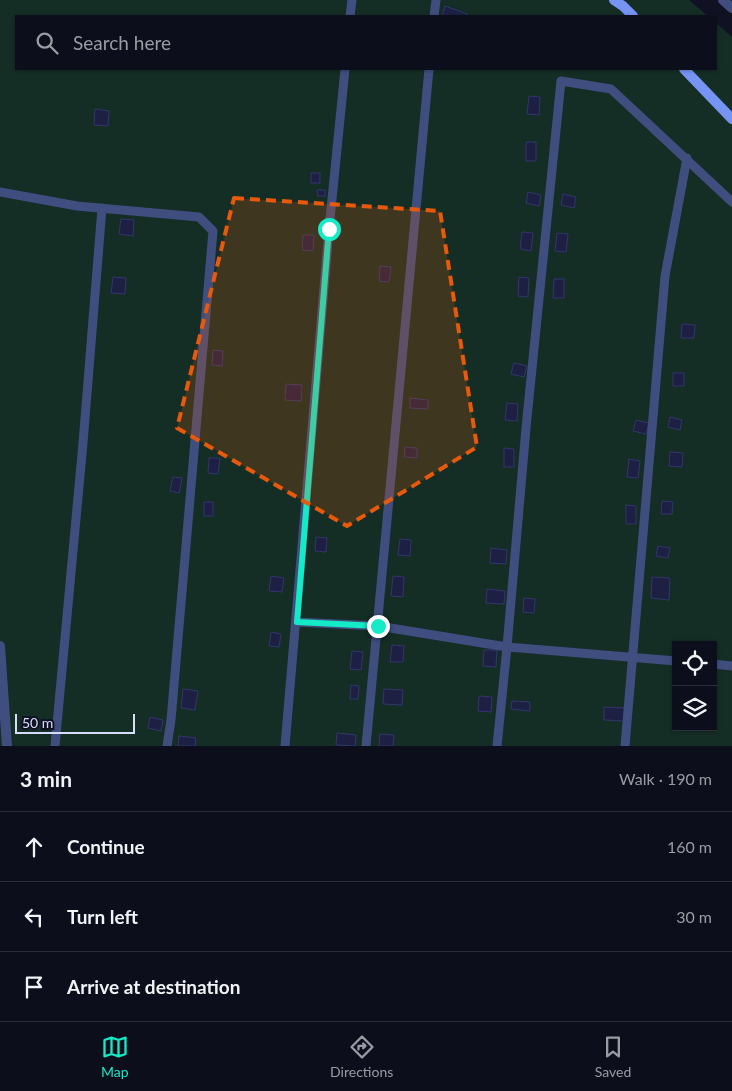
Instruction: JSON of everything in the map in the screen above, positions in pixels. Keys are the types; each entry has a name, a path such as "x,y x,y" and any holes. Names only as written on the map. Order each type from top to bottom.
{"street":[{"path":"614,0 632,15"},
{"path":"723,0 732,8"},
{"path":"685,70 732,119"},
{"path":"0,646 7,746"}],"lane":[{"path":"350,15 352,0"},
{"path":"434,15 436,0"},
{"path":"285,746 329,229 345,70"},
{"path":"366,746 429,70"},
{"path":"497,746 526,428 561,81 610,89 687,158 732,202"},
{"path":"625,746 665,276 687,158"},
{"path":"0,192 77,206 200,217 213,231 171,720 167,746"},
{"path":"54,746 71,575 102,208"},
{"path":"297,622 378,626 507,647 672,661"},
{"path":"717,664 732,666"}],"highlighted area":[{"path":"234,198 440,211 477,447 347,526 177,428"}],"green space":[{"path":"0,0 689,0 707,15 15,15 15,70 717,70 717,24 732,37 732,746 0,746"}],"building":[{"path":"445,6 467,14 466,15 442,15"},
{"path":"529,96 540,97 539,115 527,114"},
{"path":"95,109 109,111 108,126 94,125"},
{"path":"526,142 536,142 536,161 526,161"},
{"path":"311,173 320,173 320,183 311,183"},
{"path":"317,190 325,190 325,196 318,196"},
{"path":"528,192 541,195 539,206 526,203"},
{"path":"563,194 576,197 574,208 561,205"},
{"path":"121,219 134,220 133,236 119,234"},
{"path":"522,232 533,233 531,251 520,249"},
{"path":"557,233 568,234 566,252 555,251"},
{"path":"303,235 314,235 313,251 302,250"},
{"path":"380,266 391,267 389,282 379,281"},
{"path":"113,277 126,278 125,294 111,293"},
{"path":"519,277 529,278 528,297 518,296"},
{"path":"554,279 564,279 564,298 553,298"},
{"path":"682,324 695,325 694,338 681,338"},
{"path":"213,350 223,351 222,366 212,365"},
{"path":"514,363 527,366 524,377 511,374"},
{"path":"673,373 684,373 684,386 673,386"},
{"path":"286,384 302,385 301,401 285,400"},
{"path":"410,398 428,400 428,409 410,408"},
{"path":"507,403 518,404 517,421 505,420"},
{"path":"670,417 682,420 680,430 668,427"},
{"path":"636,420 649,423 646,434 633,431"},
{"path":"405,447 417,448 417,458 404,457"},
{"path":"504,448 514,449 514,467 504,467"},
{"path":"670,452 683,453 682,467 669,466"},
{"path":"209,458 220,458 218,474 208,473"},
{"path":"629,459 640,461 638,478 627,477"},
{"path":"173,477 182,478 179,493 170,491"},
{"path":"662,501 673,502 672,514 661,514"},
{"path":"204,502 213,502 213,516 204,516"},
{"path":"626,505 636,506 636,524 626,524"},
{"path":"316,537 327,538 326,552 315,551"},
{"path":"400,539 411,540 410,556 398,555"},
{"path":"658,546 670,548 668,558 656,556"},
{"path":"491,548 507,550 506,564 490,563"},
{"path":"271,576 284,578 282,592 269,591"},
{"path":"393,576 404,577 403,597 391,596"},
{"path":"652,577 670,578 669,600 651,598"},
{"path":"487,589 505,591 504,604 486,603"},
{"path":"524,598 535,599 534,613 523,612"},
{"path":"271,632 281,634 279,647 269,646"},
{"path":"392,645 404,646 403,662 390,662"},
{"path":"484,650 497,650 496,667 483,666"},
{"path":"352,651 363,652 361,670 350,669"},
{"path":"351,685 359,686 358,699 350,699"},
{"path":"183,689 198,691 195,710 181,708"},
{"path":"384,689 403,690 402,705 383,704"},
{"path":"479,696 492,697 491,712 478,711"},
{"path":"512,701 530,702 530,711 511,709"},
{"path":"604,707 625,708 624,721 604,720"},
{"path":"150,717 163,720 161,731 148,728"},
{"path":"337,733 356,735 355,746 336,745"},
{"path":"380,734 394,735 393,746 379,746"},
{"path":"179,736 196,738 195,746 178,746"}],"route":[{"path":"329,229 297,622 378,626"}]}
